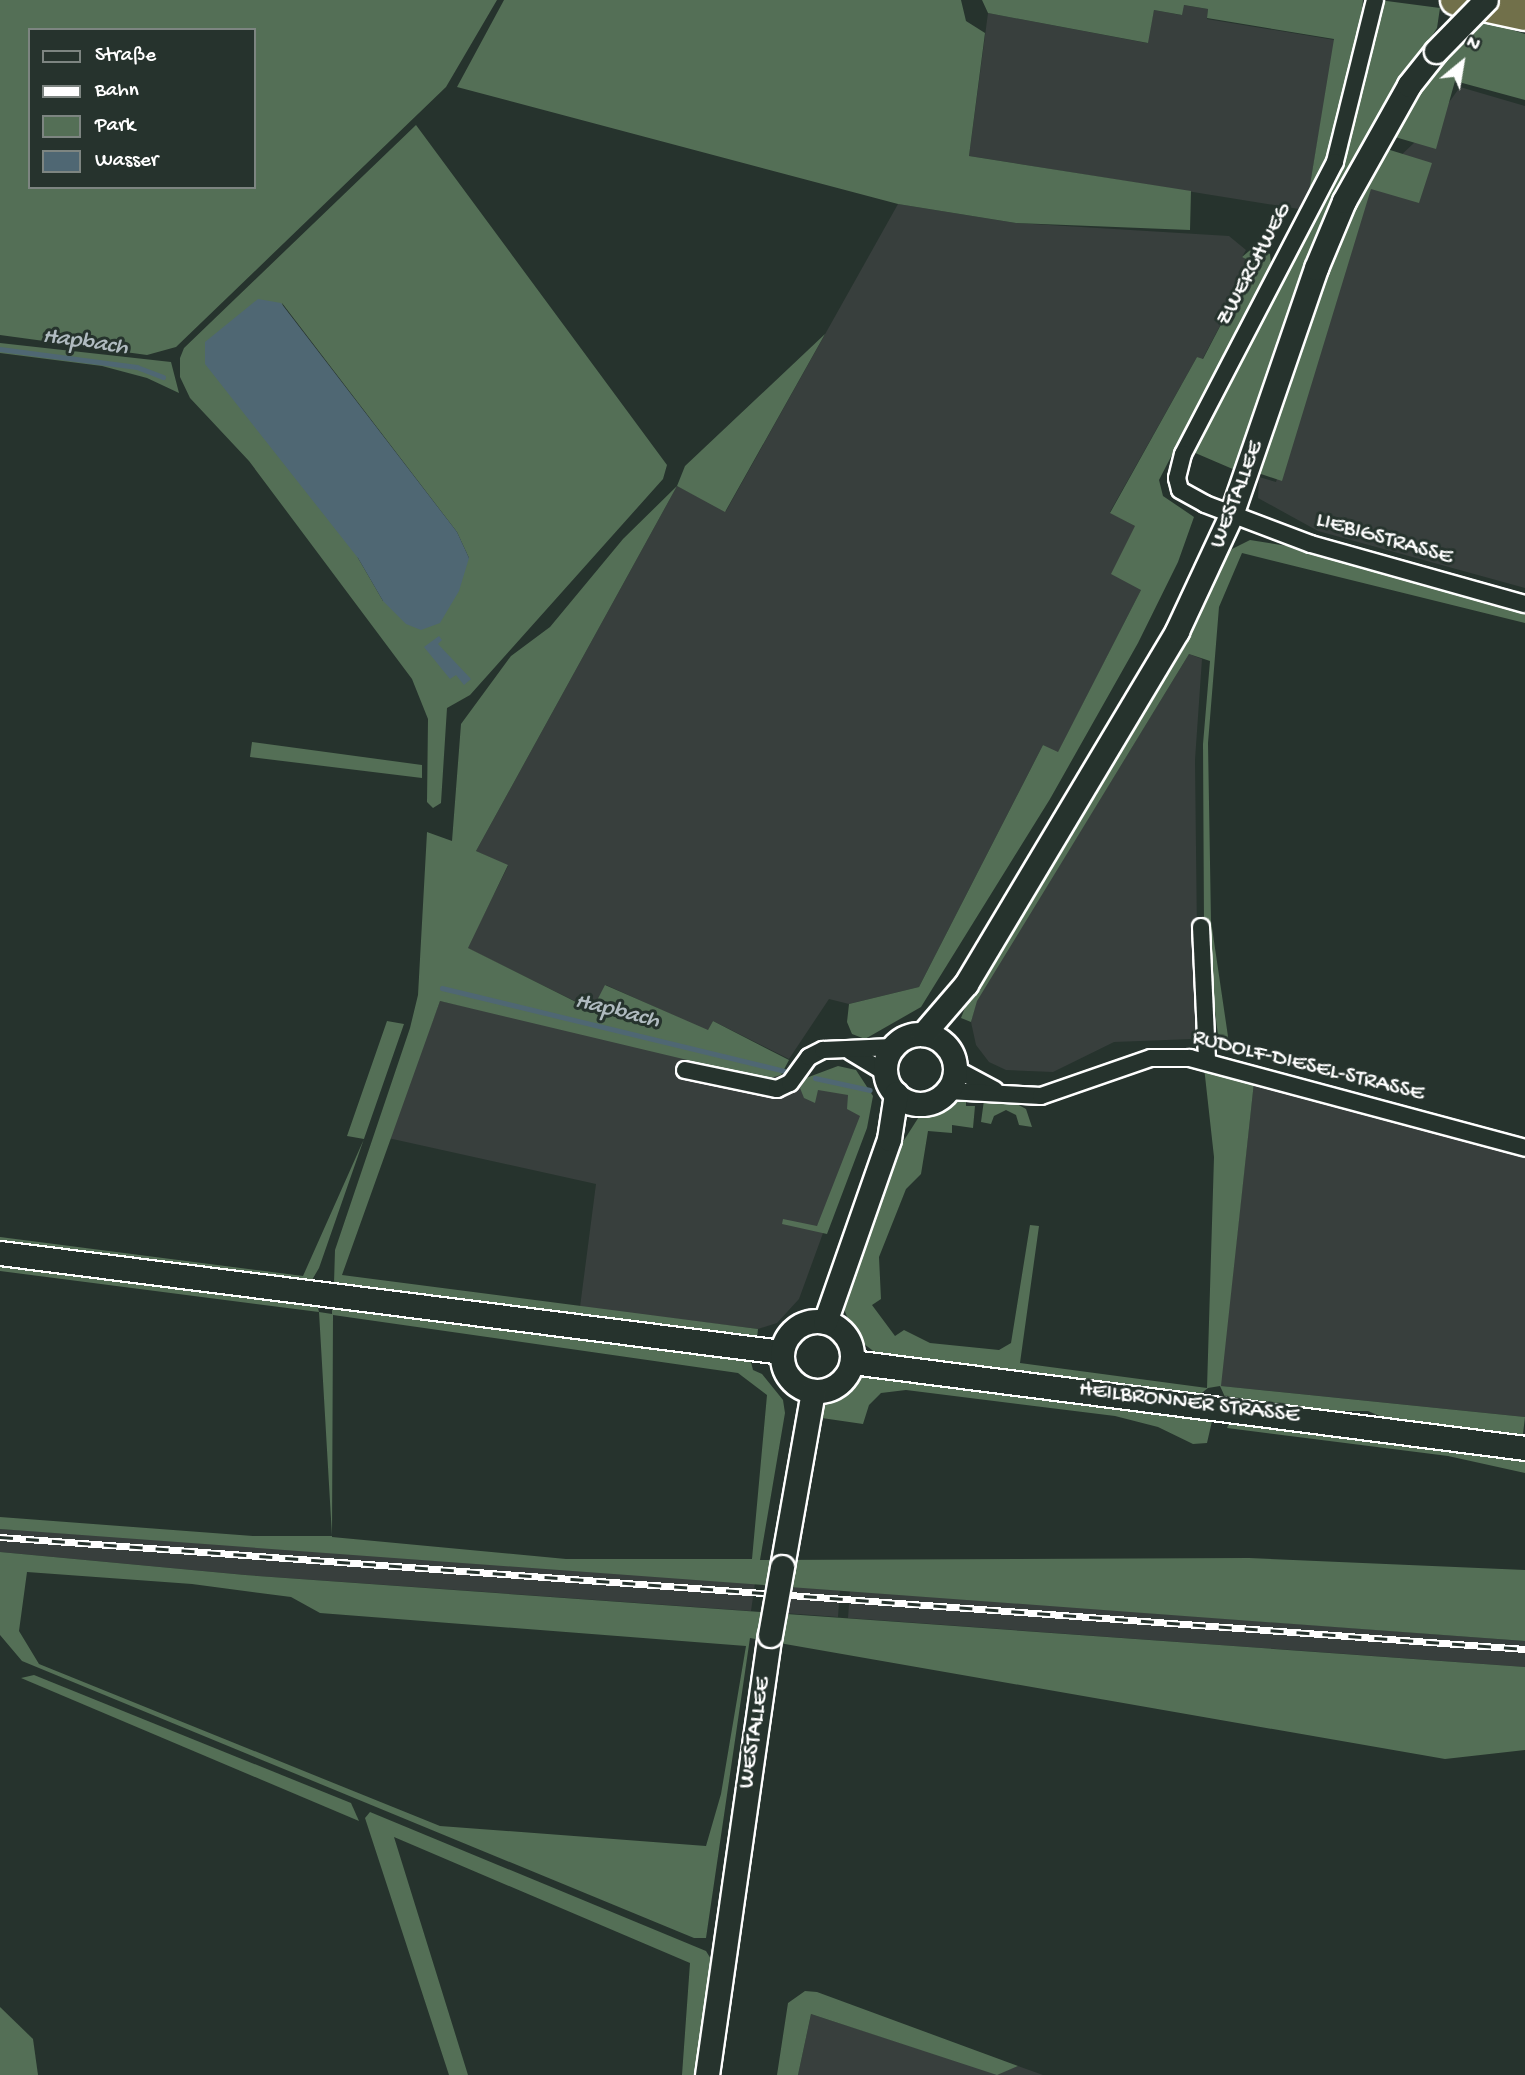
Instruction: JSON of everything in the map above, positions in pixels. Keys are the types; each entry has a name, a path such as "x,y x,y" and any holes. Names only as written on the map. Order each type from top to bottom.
{"highway":[{"path":"1456,0 1525,15"}],"main road":[{"name":"WESTALLEE","path":"923,1034 966,984 1177,631 1231,515 1316,268 1344,201 1409,85 1436,51 1486,0"},
{"name":"WESTALLEE","path":"946,1046 966,984"},
{"path":"825,1322 889,1139 895,1094 886,1073 893,1047 901,1039 923,1034 946,1046 956,1069 948,1091 934,1102 918,1104 895,1094"},
{"path":"889,1139 918,1104"},
{"path":"0,1253 782,1352"},
{"path":"825,1322 846,1336 852,1362 838,1385 813,1391 789,1378 782,1352 796,1328 825,1322"},
{"name":"HEILBRONNER STRASSE","path":"852,1362 1525,1448"},
{"name":"WESTALLEE","path":"707,2075 770,1634 813,1391"}],"street":[{"name":"ZWERCHWEG","path":"1231,515 1180,490 1177,478 1183,454 1335,162 1374,5"},
{"name":"LIEBIGSTRASSE","path":"1231,515 1311,544 1525,604"},
{"path":"1200,927 1207,1061"},
{"path":"685,1069 777,1088 790,1083 809,1057 823,1050 851,1052 893,1047"},
{"path":"851,1052 886,1073"},
{"name":"RUDOLF-DIESEL-STRASSE","path":"948,1091 1041,1096 1151,1058 1207,1061 1525,1148"},
{"name":"RUDOLF-DIESEL-STRASSE","path":"956,1069 1000,1093"}],"shaded area":[{"path":"1183,5 1208,9 1207,19 1335,40 1309,191 1299,209 969,156 988,13 1147,43 1154,10 1181,15"},
{"path":"1460,87 1525,106 1525,588 1318,531 1258,498 1259,477 1276,482 1365,189 1432,126"},
{"path":"898,204 1016,223 1229,236 1246,250 1242,257 1253,263 1202,360 1197,357 1110,512 1135,526 1141,590 1058,753 1043,745 919,987 849,1004 829,999 789,1059 713,1021 708,1031 606,985 593,1010 467,948 508,866 476,851 677,486 726,511"},
{"path":"1189,654 1202,659 1195,760 1198,1024 1193,1039 1114,1042 1053,1072 1006,1070 989,1062 976,1045 971,1022 976,1001"},
{"path":"440,1001 873,1096 799,1299 777,1323 758,1329 580,1307 596,1184 388,1138"},
{"path":"1254,1082 1525,1155 1525,1417 1220,1386"},
{"path":"0,1529 755,1583 751,1611 245,1575 0,1552"},
{"path":"787,1586 840,1590 838,1617 783,1613"},
{"path":"850,1590 1525,1641 1525,1667 848,1618"},
{"path":"811,2014 997,2074 1018,2066 1043,2075 798,2075"}],"green space":[{"path":"0,0 497,0 446,87 176,347 147,355 0,335"},
{"path":"504,0 961,0 966,21 985,33 969,156 1191,191 1190,230 1016,223 898,204 457,87"},
{"path":"982,0 1363,0 1359,40 1331,159 1309,191 1334,39 1207,18 1208,9 1184,5 1182,15 1154,10 1148,43 988,13"},
{"path":"1379,0 1440,8 1437,28 1380,118 1235,470 1193,452 1340,161"},
{"path":"1484,21 1525,34 1525,100 1455,81 1436,149 1395,137 1394,124 1421,82"},
{"path":"416,125 667,465 663,479 470,695 447,708 441,803 433,808 427,802 428,719 412,679 249,461 190,398 180,377 180,358 184,348","holes":["282,303 457,532 469,558 383,601 358,558"]},
{"path":"1390,150 1432,163 1419,203 1371,189 1282,481 1258,473 1323,271 1376,155"},
{"path":"1255,246 1270,254 1271,263 1159,480 1163,496 1194,517 1178,562 1138,643 1050,799 921,1007 865,1039 852,1034 847,1022 849,1004 919,987 1043,745 1058,752 1141,590 1111,574 1135,526 1110,513 1197,357 1203,359 1253,263 1242,257"},
{"path":"825,334 725,512 677,486 685,466"},
{"path":"0,343 171,362 179,393 147,378 102,366 0,353"},
{"path":"677,486 476,851 508,865 468,948 592,1010 605,985 708,1030 713,1021 789,1060 781,1075 767,1079 440,1001 342,1275 758,1329 757,1339 348,1291 334,1283 335,1250 410,1028 418,995 427,832 452,841 461,724 511,656 550,627 623,539"},
{"path":"1250,540 1300,548 1525,611 1525,623 1242,553 1219,607 1208,743 1211,921 1230,1050 1219,1043 1204,925 1203,744 1210,661 1189,654 977,1001 971,1022 961,1018 975,982 1184,638 1218,570 1232,549"},
{"path":"252,742 422,765 422,778 250,757"},
{"path":"387,1021 404,1024 364,1139 347,1136"},
{"path":"838,1066 856,1070 873,1096 867,1128 827,1234 782,1224 783,1219 817,1226 860,1116 847,1109 848,1095 818,1090 815,1103 804,1098 800,1088 806,1078"},
{"path":"1204,1067 1254,1082 1221,1386 1525,1417 1523,1434 1515,1439 1398,1424 1368,1411 1293,1411 1234,1403 1225,1397 1220,1386 1208,1388 1194,1399 1018,1374 876,1353 856,1338 843,1307 847,1285 892,1159 922,1112 966,1097 966,1106 975,1106 973,1128 952,1125 952,1133 928,1131 921,1174 906,1189 879,1257 881,1299 872,1305 895,1336 904,1330 930,1343 999,1350 1011,1343 1030,1225 1039,1226 1020,1363 1207,1388 1214,1157"},
{"path":"984,1100 1017,1104 1026,1109 1032,1127 1019,1125 1016,1115 1006,1110 994,1116 991,1124 981,1122"},
{"path":"364,1140 319,1268 312,1280 295,1284 0,1246 0,1237 303,1276"},
{"path":"0,1260 316,1300 319,1312 0,1271"},
{"path":"332,1303 751,1362 753,1370 762,1374 783,1400 785,1413 760,1560 1249,1558 1525,1570 1525,1641 0,1529 0,1517 253,1536 332,1536 319,1312 332,1314","holes":["333,1315 738,1373 767,1395 752,1559 566,1559 332,1537"]},
{"path":"852,1362 1215,1408 1207,1443 1193,1444 1158,1427 1115,1416 906,1390 881,1393 869,1405 863,1424 808,1416 813,1391 838,1385"},
{"path":"1231,1418 1525,1455 1525,1473 1448,1456 1227,1428"},
{"path":"0,1552 245,1575 1525,1667 1525,1750 1445,1759 750,1638 706,1938 694,1938 22,1661 0,1635","holes":["27,1572 192,1584 291,1597 320,1613 746,1646 721,1794 706,1846 440,1826 39,1664 19,1631"]},
{"path":"34,1675 351,1803 359,1821 21,1678"},
{"path":"370,1812 706,1951 714,1964 698,2075 682,2075 690,1963 394,1837 468,2075 449,2075 365,1818"},
{"path":"805,1991 817,1992 1018,2066 997,2075 811,2014 798,2075 777,2075 788,2003"},
{"path":"0,2007 33,2039 38,2075 0,2075"}],"water":[{"path":"258,299 281,303 457,532 469,558 459,591 440,623 421,630 406,624 383,601 358,558 205,364 205,342"},
{"path":"439,636 442,640 438,644 471,679 464,685 456,675 450,679 424,647"}],"waterway":[{"name":"Hapbach","path":"0,349 137,367 163,377"},
{"name":"Hapbach","path":"442,988 784,1071"},
{"name":"Hapbach","path":"815,1078 870,1090"}],"railway":[{"path":"0,1537 1525,1649"}]}
